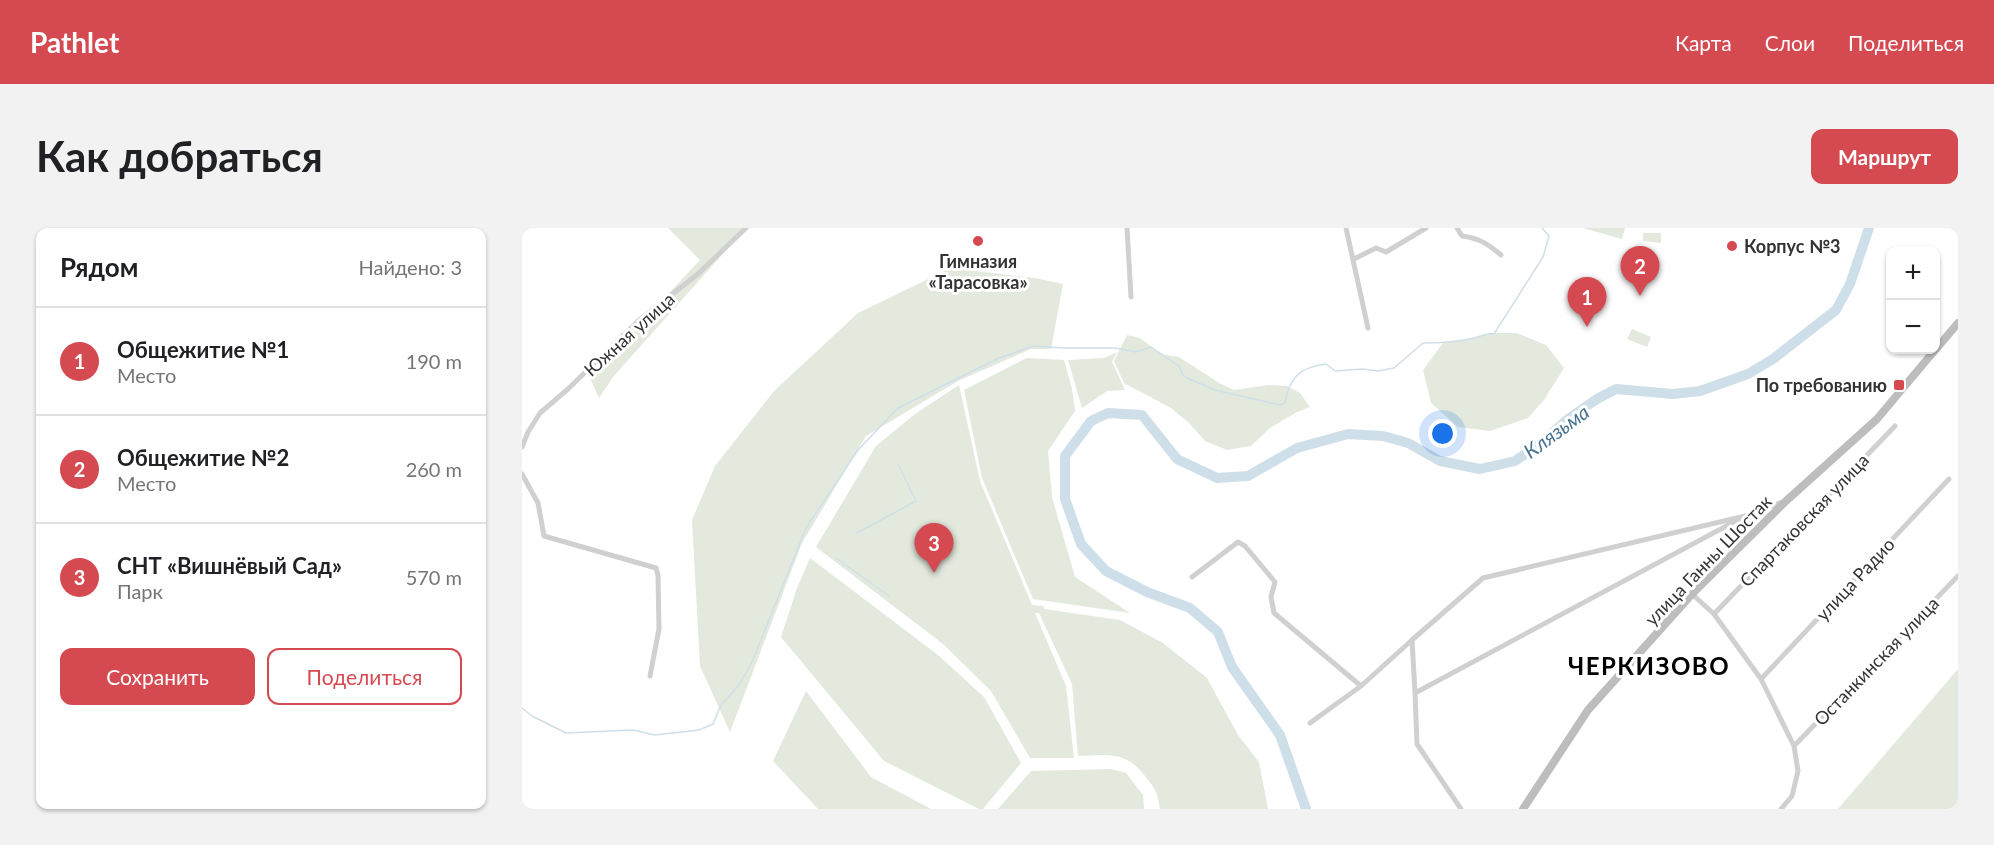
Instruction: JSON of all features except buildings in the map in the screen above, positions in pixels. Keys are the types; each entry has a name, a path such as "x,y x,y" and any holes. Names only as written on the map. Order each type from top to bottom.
{"main road":[{"name":"улица Ганны Шостак","path":"1940,343 1958,323"},
{"name":"улица Ганны Шостак","path":"1523,809 1588,710 1692,594 1786,501 1877,419 1931,354"}],"street":[{"name":"Южная улица","path":"522,447 540,413 638,321 698,274 746,228"},
{"path":"1127,228 1131,297"},
{"path":"1346,228 1368,328"},
{"path":"1354,259 1376,248 1386,252 1426,228"},
{"path":"1457,228 1462,236 1486,243 1501,255"},
{"name":"Спартаковская улица","path":"1714,614 1895,426"},
{"path":"522,474 538,503 544,536 656,568 659,629 650,676"},
{"name":"улица Радио","path":"1761,679 1948,479"},
{"path":"1310,723 1361,686 1483,578 1745,516 1786,501"},
{"path":"1415,693 1745,516"},
{"path":"1192,578 1238,542 1245,546 1275,582 1271,597 1274,613 1361,686"},
{"name":"Останкинская улица","path":"1794,746 1958,576"},
{"path":"1692,594 1714,614 1761,679 1794,746 1798,771 1792,796 1781,809"},
{"path":"1412,640 1417,744 1461,809"}],"shaded area":[{"path":"668,228 746,228 613,377 599,398 590,378 700,260"},
{"path":"1583,228 1625,228 1622,239"},
{"path":"1643,233 1661,233 1661,243 1643,241"},
{"path":"951,268 1035,278 1063,284 1051,349 1031,349 958,381 866,436 802,543 730,732 700,666 692,520 715,466 774,391 858,313"},
{"path":"1632,329 1651,337 1647,347 1627,339"},
{"path":"1490,333 1517,333 1546,345 1564,368 1544,400 1528,418 1490,431 1458,427 1431,403 1423,370 1443,343"},
{"path":"1127,335 1140,338 1161,354 1179,357 1234,390 1268,385 1287,386 1300,393 1310,407 1270,428 1251,446 1227,450 1205,441 1171,408 1124,383 1114,361"},
{"path":"1117,352 1112,362 1125,390 1107,391 1082,408 1068,360 1104,358"},
{"path":"1027,358 1064,360 1072,389 1075,411 1048,451 1052,497 1075,577 1130,613 1033,599 982,478 964,390"},
{"path":"959,385 980,481 1032,605 1043,606 1044,609 1120,620 1163,643 1207,678 1238,735 1259,762 1268,809 1160,809 1154,788 1138,768 1130,762 1115,756 1078,756 1072,684 1039,613 1035,613 1066,686 1074,758 1030,758 991,691 943,644 816,547 876,446 915,414"},
{"path":"810,558 938,655 984,697 1021,763 983,809 884,761 781,637 797,588"},
{"path":"1958,669 1958,809 1838,809"},
{"path":"806,691 871,777 931,809 818,809 773,761"},
{"path":"1111,769 1126,773 1143,795 1144,809 998,809 1031,771"}],"waterway":[{"path":"522,708 532,716 566,733 633,730 655,735 699,730 713,724 721,705 739,685 753,660 806,528 858,450 898,408 997,359 1033,346 1115,348 1136,352 1151,347 1179,366 1183,375 1189,379 1215,390 1280,405 1285,403 1293,380 1309,368 1326,364 1335,371 1362,369 1378,371 1394,368 1423,343 1455,341 1494,334 1543,257 1549,236 1542,228"},
{"name":"Клязьма","path":"1306,809 1280,735 1232,667 1218,632 1190,608 1147,592 1106,571 1081,544 1065,499 1065,456 1091,421 1108,413 1142,415 1177,459 1217,478 1248,476 1297,448 1348,434 1383,436 1408,443 1440,461 1480,469 1515,461 1540,444 1568,419 1616,389 1673,394 1700,391 1748,374 1773,359 1836,310 1850,284 1869,228"},
{"path":"857,533 916,501 898,464"},
{"path":"836,558 889,596"}],"place":[{"name":"Гимназия «Тарасовка»","path":"978,241"},
{"name":"Корпус №3","path":"1732,246"},
{"name":"Общежитие №2","path":"1640,296"},
{"name":"Общежитие №1","path":"1587,327"},
{"name":"По требованию","path":"1899,385"},
{"name":"СНТ «Вишнёвый Сад»","path":"934,573"}],"district":[{"name":"ЧЕРКИЗОВО","path":"1649,665"}]}
